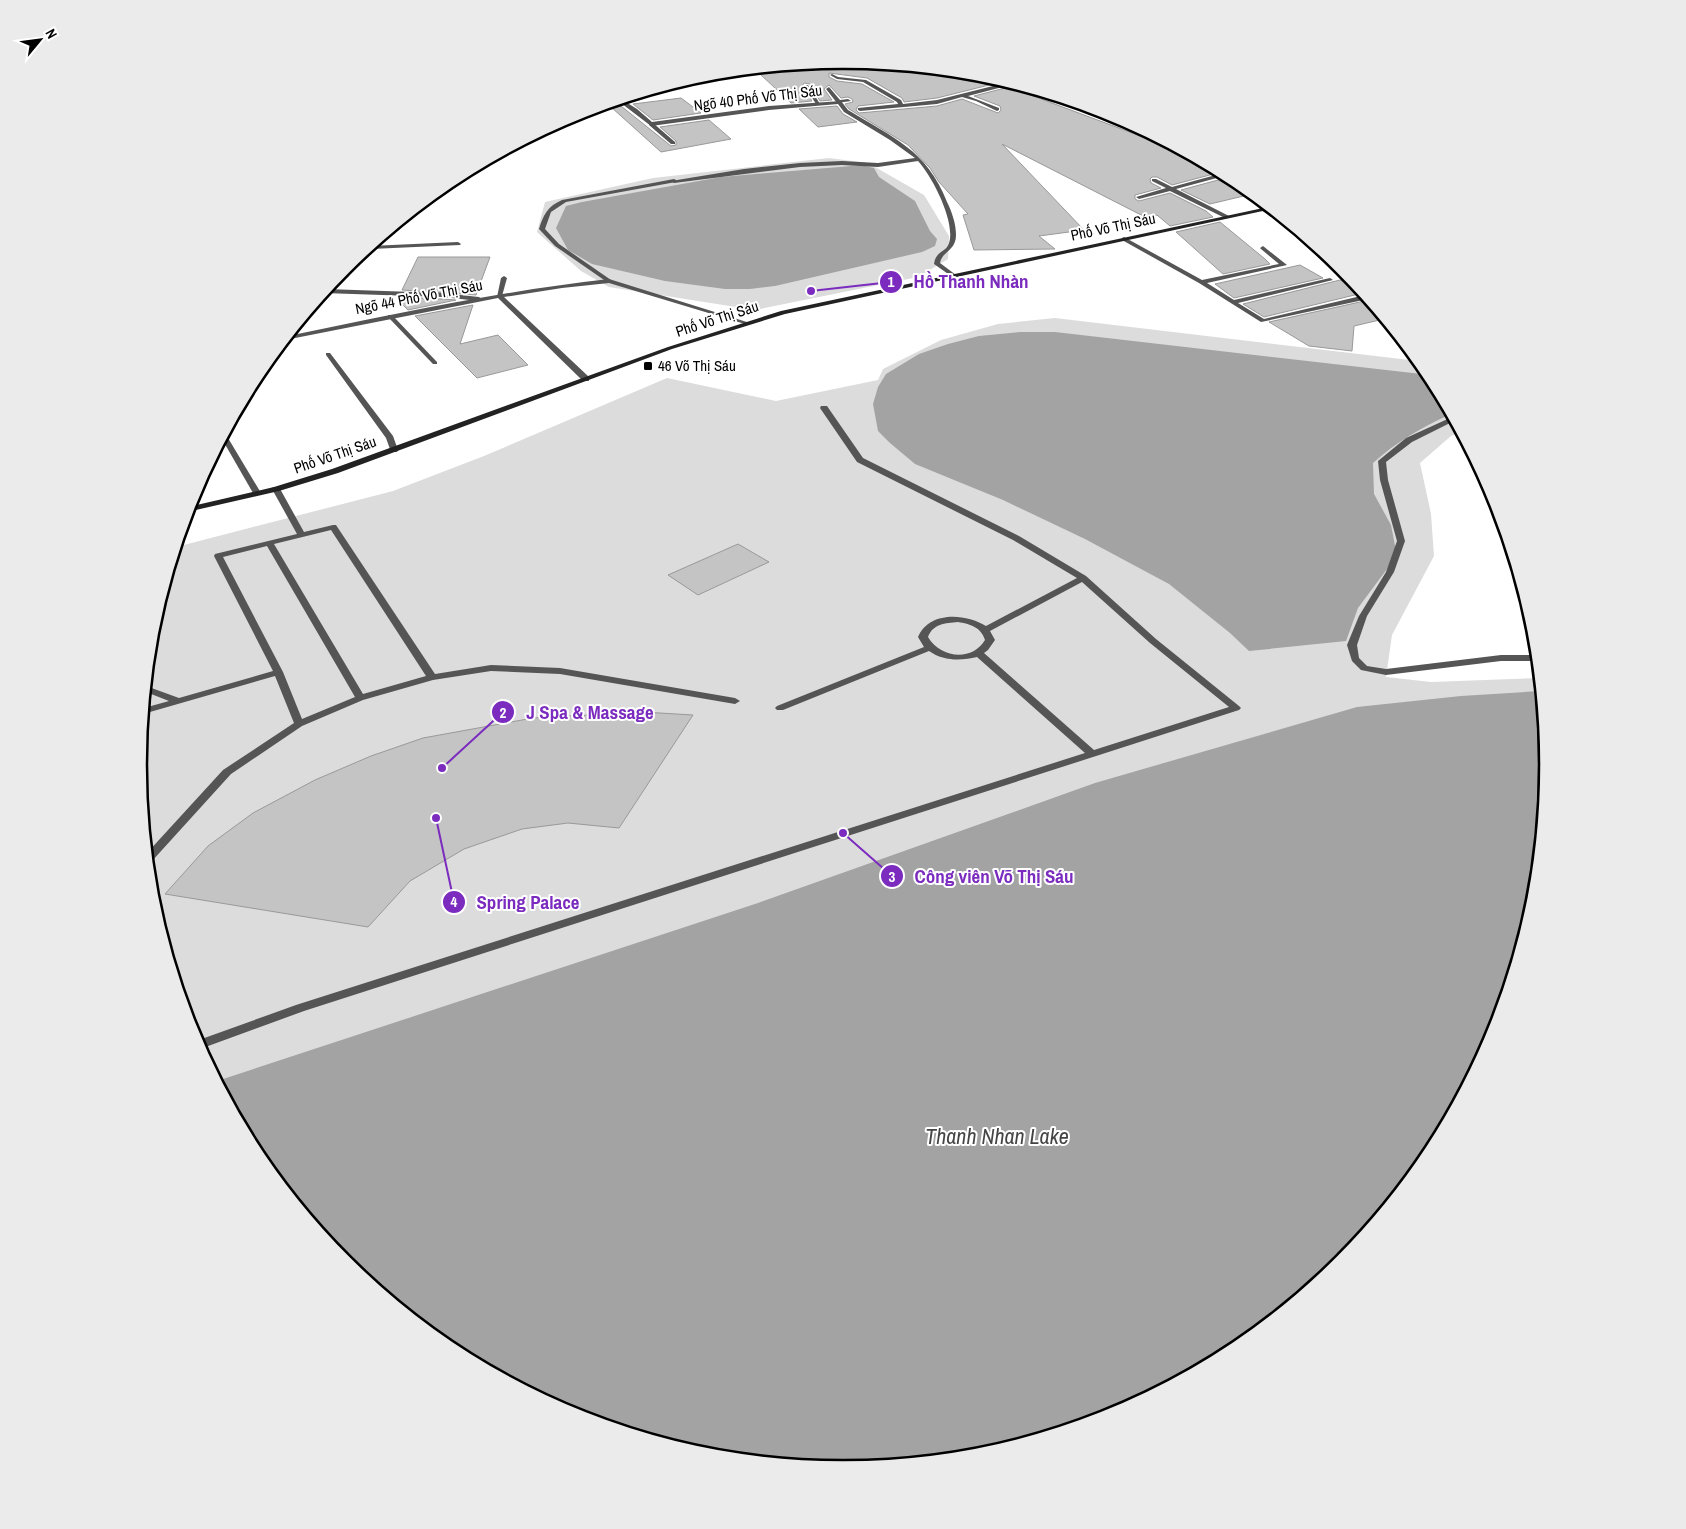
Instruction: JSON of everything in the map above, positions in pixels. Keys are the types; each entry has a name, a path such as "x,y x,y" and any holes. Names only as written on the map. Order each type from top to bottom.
{"street":[{"path":"832,75 837,78 864,81 899,102 900,106"},
{"path":"806,86 818,104"},
{"path":"860,109 937,102 999,87"},
{"path":"829,89 839,102 848,101"},
{"path":"963,96 978,100 997,110"},
{"name":"Ngõ 40 Phố Võ Thị Sáu","path":"651,124 839,102 846,111 919,159 938,187 952,221 953,242 950,248 938,257 937,264 952,275"},
{"path":"625,104 673,143"},
{"path":"747,323 609,281 557,246 542,229 546,213 555,205 564,201 674,181 800,165 842,163 878,165 919,159"},
{"path":"1139,197 1215,177"},
{"path":"1154,180 1227,217"},
{"name":"Phố Võ Thị Sáu","path":"196,508 276,489 335,471 586,379 747,323 819,303 1262,209"},
{"path":"1124,239 1201,282 1263,322 1359,299"},
{"path":"378,247 458,244"},
{"path":"1201,282 1284,264 1263,248"},
{"path":"504,278 499,296 609,281"},
{"path":"1232,302 1330,280"},
{"path":"334,291 442,295 479,299"},
{"name":"Ngõ 44 Phố Võ Thị Sáu","path":"295,336 499,296 586,379"},
{"path":"390,316 435,363"},
{"path":"328,354 390,438 394,450"},
{"path":"205,1042 300,1008 1236,708 1153,641 1083,578 1016,538 860,460 824,408"},
{"path":"1448,422 1409,440 1382,461 1384,480 1401,541 1390,572 1363,616 1352,645 1355,659 1364,668 1386,672 1501,658 1530,658"},
{"path":"227,441 257,493"},
{"path":"276,489 302,535"},
{"path":"299,724 278,672 218,556 333,527 432,678"},
{"path":"269,543 360,698"},
{"path":"985,630 1083,578"},
{"path":"958,620 978,624 989,634 988,645 978,653 958,657 937,653 929,648 923,637 925,632 937,622 958,620"},
{"path":"780,708 929,648"},
{"path":"978,653 1092,754"},
{"path":"153,854 227,772 299,724 360,698 432,678 491,668 560,671 735,701"},
{"path":"150,709 278,672"},
{"path":"151,691 179,701"}],"shaded area":[{"path":"829,158 868,163 924,195 949,236 948,259 918,277 755,310 609,287 581,271 537,232 545,202 653,178"},
{"path":"1055,318 1408,360 1446,417 1455,434 1420,463 1431,514 1434,556 1392,635 1386,677 1431,682 1533,678 1539,764 1533,855 1515,945 1502,988 1486,1031 1446,1112 1395,1188 1366,1223 1302,1288 1267,1316 1230,1343 1191,1367 1151,1388 1109,1407 1023,1437 979,1447 889,1459 797,1459 752,1454 707,1447 663,1437 619,1423 577,1407 495,1367 456,1343 384,1288 320,1223 291,1188 240,1112 219,1072 200,1031 171,945 153,855 149,810 147,764 153,674 171,584 183,545 393,491 484,456 667,378 776,401 878,380 883,369 941,340 998,324"}],"water":[{"path":"851,166 874,168 879,177 915,201 930,231 937,239 935,246 922,252 775,286 725,289 665,281 592,264 568,250 556,228 566,206 582,202 721,177"},
{"path":"1020,332 1055,332 1418,374 1446,417 1391,448 1373,463 1374,494 1391,525 1396,551 1387,569 1358,608 1346,641 1249,651 1230,633 1169,584 1085,539 1003,500 915,464 878,431 873,404 878,387 886,374 919,354 979,336"},
{"name":"Thanh Nhan Lake","path":"1535,691 1539,764 1533,855 1515,945 1486,1031 1446,1112 1395,1188 1366,1223 1302,1288 1267,1316 1230,1343 1191,1367 1151,1388 1109,1407 1023,1437 979,1447 889,1459 797,1459 707,1447 663,1437 577,1407 495,1367 456,1343 384,1288 320,1223 291,1188 240,1112 223,1079 758,903 1095,783 1357,707 1461,696"}],"building":[{"path":"797,70 889,70 991,85 937,98 904,102 902,98 867,78 829,73 829,77 837,81 862,84 894,102 858,106 856,110 859,113 937,106 962,99 998,113 1001,110 1000,106 974,96 1005,88 1021,92 1138,135 1211,175 1172,185 1157,177 1152,177 1150,179 1151,183 1161,188 1135,195 1135,199 1139,201 1170,193 1206,211 1213,217 1170,226 1157,215 1147,218 1002,144 1084,230 1039,236 1055,249 974,250 963,215 968,214 939,182 930,168 908,145 849,109 845,104 853,102 852,99 848,97 841,98 829,85 824,89 832,100 820,101 810,84 804,83 802,86 812,101 791,103 760,74"},
{"path":"681,98 701,113 653,120 633,104"},
{"path":"621,106 671,146 676,145 676,141 660,127 709,120 731,139 661,152 613,108"},
{"path":"837,106 843,114 857,122 818,127 799,109"},
{"path":"1218,180 1244,196 1210,204 1181,190"},
{"path":"1220,222 1270,264 1223,274 1176,232"},
{"path":"418,257 490,257 476,295 402,290"},
{"path":"1300,265 1323,278 1234,298 1215,284"},
{"path":"1340,280 1355,295 1264,317 1243,304"},
{"path":"399,297 456,300 408,310 398,300"},
{"path":"1362,302 1378,320 1354,326 1352,351 1309,346 1269,322"},
{"path":"473,305 460,344 498,335 528,365 477,378 415,316"},
{"path":"738,544 769,562 698,595 668,575"},
{"path":"643,712 693,715 619,828 568,823 522,829 464,849 410,881 368,927 165,894 208,846 253,813 315,780 371,756 423,738 533,718"}],"place":[{"name":"Hồ Thanh Nhàn","path":"811,291"},
{"name":"46 Võ Thị Sáu","path":"648,366"},
{"name":"J Spa & Massage","path":"442,768"},
{"name":"Spring Palace","path":"436,818"},
{"name":"Công viên Võ Thị Sáu","path":"843,833"}]}
